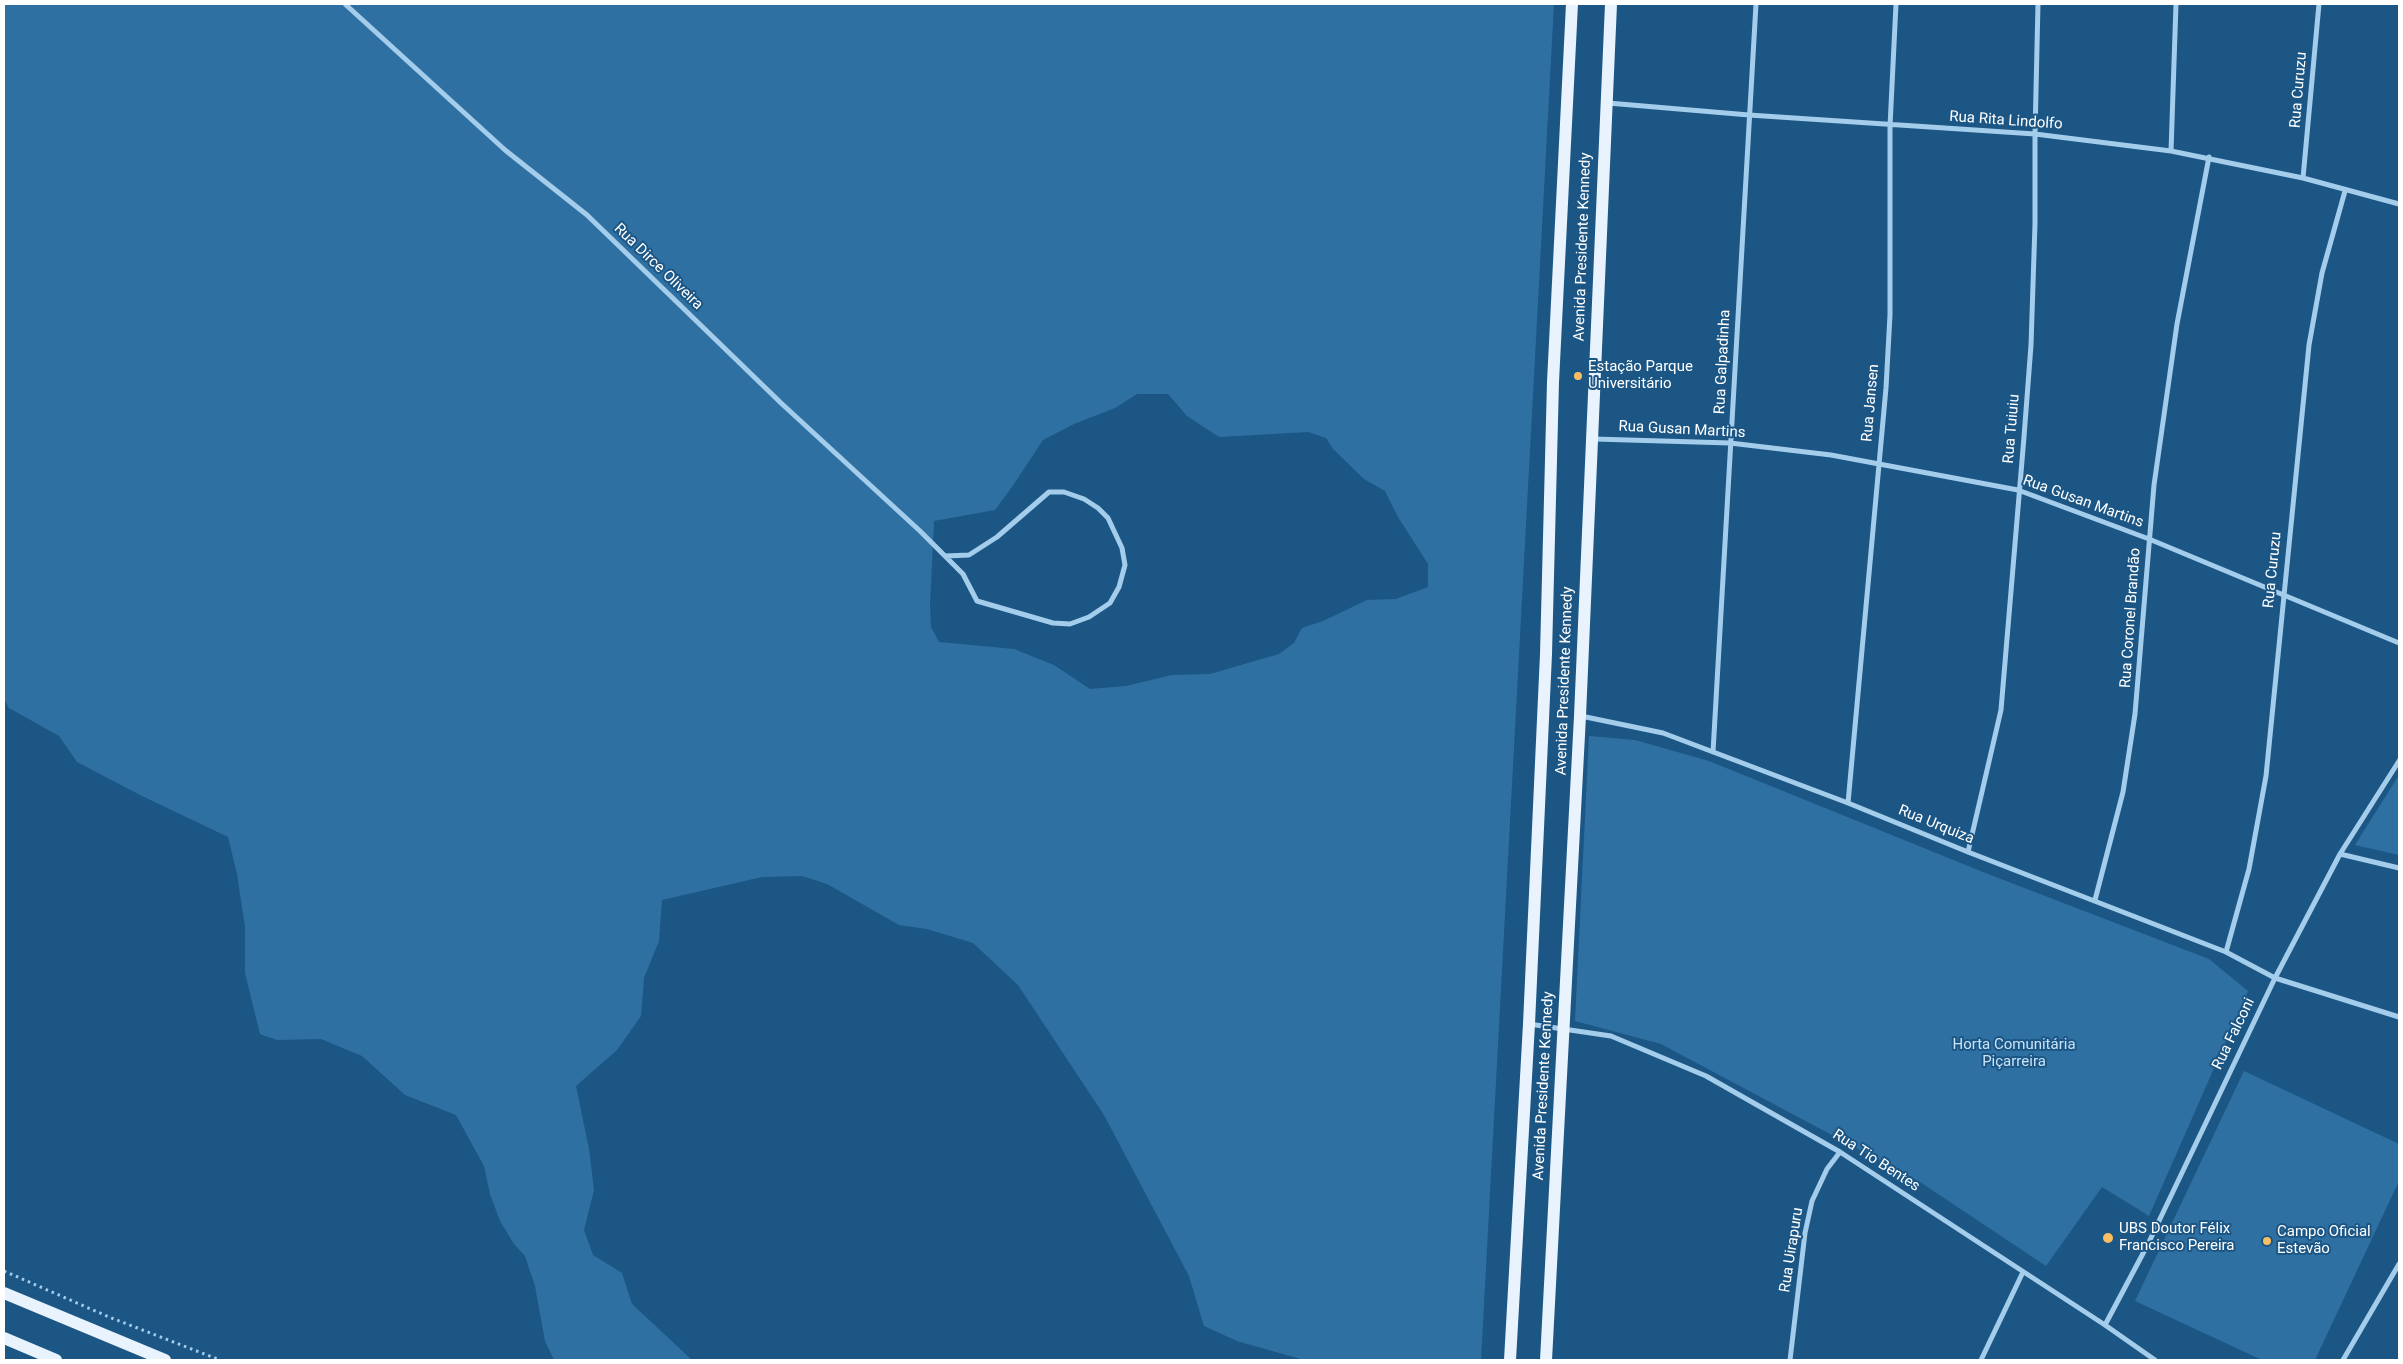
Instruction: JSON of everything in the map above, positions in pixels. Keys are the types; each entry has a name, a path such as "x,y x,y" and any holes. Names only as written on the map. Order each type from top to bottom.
{"main road":[{"name":"Avenida Presidente Kennedy","path":"1510,1360 1529,1024 1546,654 1554,373 1572,4"},
{"name":"Avenida Presidente Kennedy","path":"1546,1360 1580,716 1605,103 1611,4"},
{"path":"4,1293 165,1360"},
{"path":"4,1338 56,1360"}],"street":[{"name":"Rua Dirce Oliveira","path":"345,4 504,150 587,215 753,376 945,556 963,574 977,601 1053,623 1070,624 1089,617 1110,603 1119,587 1126,565 1122,548 1108,518 1098,508 1084,499 1064,492 1049,492 997,537 969,555 945,556"},
{"name":"Rua Galpadinha","path":"1713,752 1756,4"},
{"name":"Rua Jansen","path":"1848,802 1886,388 1890,315 1890,126 1896,4"},
{"name":"Rua Tuiuiu","path":"1968,852 2001,710 2031,344 2035,224 2038,4"},
{"path":"2171,151 2176,4"},
{"name":"Rua Curuzu","path":"2303,178 2319,4"},
{"name":"Rua Rita Lindolfo","path":"1605,103 1890,126 2035,134 2171,151 2303,178 2346,192 2399,204"},
{"name":"Rua Coronel Brandão","path":"2095,900 2122,792 2135,714 2154,484 2177,324 2208,158"},
{"name":"Rua Curuzu","path":"2226,952 2250,869 2266,776 2309,344 2322,272 2346,192"},
{"name":"Rua Gusan Martins","path":"1591,439 1730,443 1878,463 2018,490 2149,539 2399,643"},
{"name":"Rua Urquiza","path":"1580,716 1663,733 1848,802 1968,852 2226,952 2275,978 2399,1017"},
{"name":"Rua Falconi","path":"2105,1325 2148,1244 2275,978 2340,854 2399,761"},
{"path":"2340,854 2399,868"},
{"name":"Rua Tio Bentes","path":"1529,1024 1611,1036 1706,1076 1840,1152 2105,1325 2154,1360"},
{"name":"Rua Uirapuru","path":"1790,1360 1805,1233 1812,1201 1827,1169 1840,1152"},
{"path":"2343,1360 2399,1264"},
{"path":"1981,1360 2023,1272"}],"path":[{"path":"4,1271 109,1317 220,1360"}],"green space":[{"path":"4,4 1554,4 1481,1360 1304,1360 1237,1341 1204,1326 1189,1276 1104,1115 1018,985 973,943 927,929 899,925 827,884 802,876 762,877 662,900 659,941 644,978 641,1016 617,1050 576,1086 589,1149 594,1190 584,1230 593,1255 622,1273 632,1304 692,1360 554,1360 545,1341 535,1286 525,1256 514,1244 500,1221 490,1194 484,1166 456,1115 405,1095 362,1056 321,1039 277,1040 260,1034 245,973 245,927 237,874 228,837 140,795 77,762 59,736 9,708 4,699","holes":["1137,394 1168,394 1187,416 1219,437 1308,432 1326,438 1333,449 1364,479 1385,491 1398,517 1428,564 1428,587 1396,599 1367,600 1323,621 1302,628 1294,643 1279,654 1210,674 1172,675 1126,686 1090,689 1054,665 1014,649 939,642 931,627 930,605 934,521 995,510 1043,440 1074,424 1115,408"]},
{"name":"Horta Comunitária Piçarreira","path":"1589,736 1635,740 1709,761 1988,874 2209,959 2248,991 2149,1216 2102,1187 2046,1266 1920,1182 1661,1044 1575,1021"},
{"path":"2399,775 2399,855 2355,845"},
{"name":"Campo Oficial Estevão","path":"2244,1071 2399,1144 2399,1181 2315,1360 2262,1360 2135,1301"}],"place":[{"name":"Estação Parque Universitário","path":"1578,376"},
{"name":"UBS Doutor Félix Francisco Pereira","path":"2108,1238"},
{"name":"Campo Oficial Estevão","path":"2267,1241"}]}
